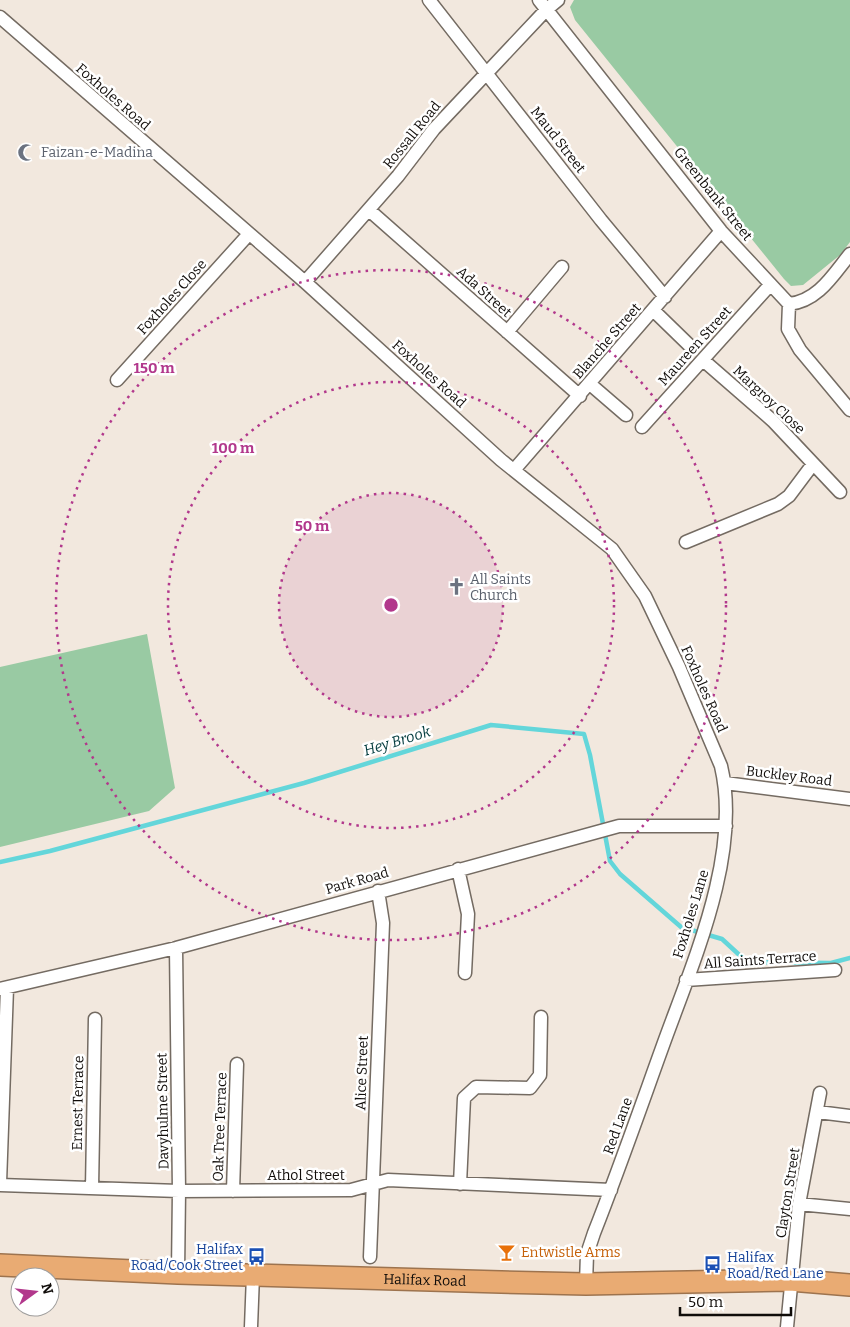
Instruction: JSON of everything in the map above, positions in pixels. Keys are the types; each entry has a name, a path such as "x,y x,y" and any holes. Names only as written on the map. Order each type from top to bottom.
{"highway":[{"name":"Halifax Road","path":"0,1265 178,1273 586,1284 790,1280 850,1285"}],"street":[{"name":"Maud Street","path":"429,0 601,220 665,297"},
{"name":"Rossall Road","path":"305,282 369,210 434,129 486,72 542,5 558,0"},
{"name":"Greenbank Street","path":"542,5 721,231 789,304"},
{"name":"Foxholes Road","path":"0,17 248,235 305,282 514,470 612,549 645,596 721,766 725,783 726,826"},
{"name":"Ada Street","path":"369,210 580,396"},
{"name":"Blanche Street","path":"514,470 721,231"},
{"name":"Foxholes Close","path":"118,380 248,235"},
{"path":"850,254 816,294 798,303 789,304 788,329 800,350 850,410"},
{"path":"507,332 562,267"},
{"name":"Maureen Street","path":"642,427 770,285"},
{"path":"653,310 689,345"},
{"name":"Margroy Close","path":"702,360 773,421 840,492"},
{"path":"590,384 626,415"},
{"path":"686,542 778,504 789,496 813,464"},
{"name":"Buckley Road","path":"725,783 850,799"},
{"name":"Park Road","path":"4,988 176,948 619,826 726,826"},
{"name":"Foxholes Lane","path":"686,980 720,874 726,826"},
{"path":"458,869 468,914 465,973"},
{"name":"Alice Street","path":"370,1257 383,923 378,891"},
{"name":"Davyhulme Street","path":"176,948 179,1191 178,1273"},
{"name":"All Saints Terrace","path":"686,980 835,970"},
{"name":"Red Lane","path":"586,1284 587,1254 686,980"},
{"path":"0,1184 4,988"},
{"path":"460,1184 464,1098 476,1087 530,1088 540,1075 541,1017"},
{"name":"Ernest Terrace","path":"92,1188 95,1019"},
{"name":"Oak Tree Terrace","path":"233,1191 237,1064"},
{"name":"Clayton Street","path":"787,1327 790,1280 799,1204 818,1112 820,1093"},
{"path":"818,1112 850,1116"},
{"name":"Athol Street","path":"0,1184 179,1191 351,1190 388,1180 611,1190"},
{"path":"799,1204 850,1208"},
{"path":"252,1275 252,1327"}],"green space":[{"path":"574,0 850,0 850,242 840,255 803,285 791,286 575,20 570,7"},
{"path":"147,634 175,788 149,811 0,847 0,667"}],"waterway":[{"name":"Hey Brook","path":"0,862 50,851 304,783 491,725 584,734 590,755 610,861 620,874 681,927 722,939 747,962 831,963 850,958"}],"place":[{"name":"Faizan-e-Madina","path":"27,152"},
{"name":"All Saints Church","path":"456,587"},
{"name":"Entwistle Arms","path":"507,1252"},
{"name":"Halifax Road/Cook Street","path":"257,1257"},
{"name":"Halifax Road/Red Lane","path":"713,1265"}]}
